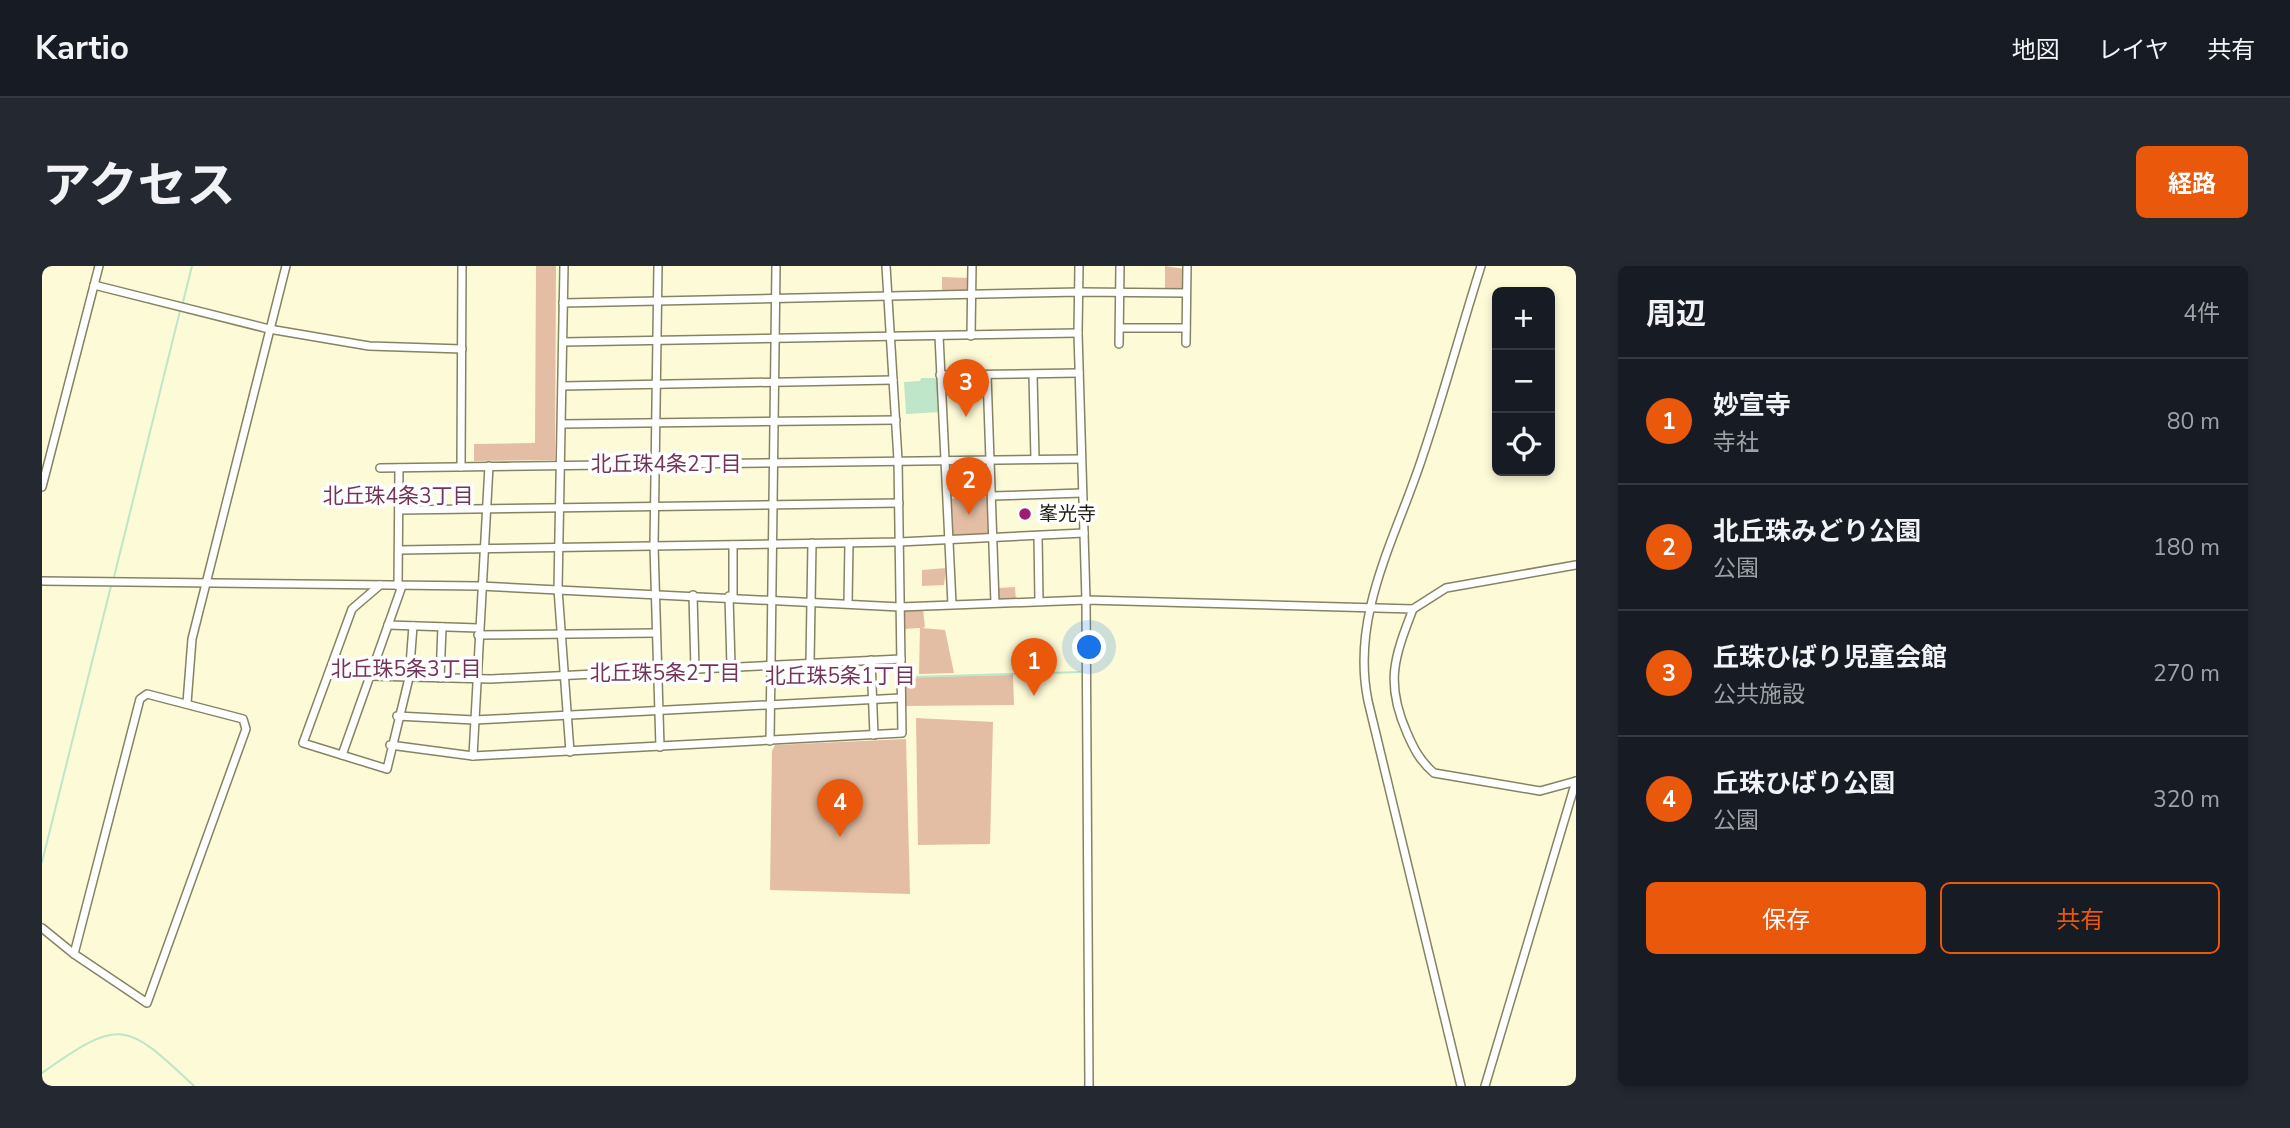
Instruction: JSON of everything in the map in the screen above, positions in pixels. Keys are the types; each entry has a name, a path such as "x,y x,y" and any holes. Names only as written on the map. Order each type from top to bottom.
{"street":[{"path":"42,486 99,266"},
{"path":"187,703 192,639 286,266"},
{"path":"461,467 462,266"},
{"path":"564,266 558,589 570,752"},
{"path":"658,266 654,593 660,747"},
{"path":"770,741 776,266"},
{"path":"390,745 473,756 902,733 898,460 886,266"},
{"path":"971,266 971,336"},
{"path":"1079,266 1078,333 1086,600 1089,1086"},
{"path":"1119,344 1120,266"},
{"path":"1186,344 1187,266"},
{"path":"1461,1086 1406,869 1363,677 1362,646 1368,608 1423,456 1481,266"},
{"path":"94,285 269,329 369,346 462,349"},
{"path":"563,303 1080,292 1186,293"},
{"path":"1119,328 1185,328"},
{"path":"563,342 1078,333"},
{"path":"939,336 952,604"},
{"path":"940,375 1079,373"},
{"path":"988,375 995,603"},
{"path":"1033,375 1035,459"},
{"path":"563,386 894,380"},
{"path":"562,424 896,420"},
{"path":"380,468 1081,458"},
{"path":"473,756 480,586 489,466"},
{"path":"342,755 400,586 399,468"},
{"path":"992,496 1082,493"},
{"path":"399,510 899,503"},
{"path":"399,550 899,542 1084,533"},
{"path":"1038,536 1039,601"},
{"path":"810,662 812,543"},
{"path":"848,603 849,543"},
{"path":"731,666 733,545"},
{"path":"1576,565 1446,587 1413,609 1395,655 1392,681 1396,706 1423,764 1434,773 1540,792 1576,781"},
{"path":"42,581 480,586 771,598 900,607 1086,600 1413,609"},
{"path":"381,584 352,609 334,665 303,743 387,769 397,716 410,678 413,626"},
{"path":"692,595 695,669"},
{"path":"388,625 442,627 478,632 656,633"},
{"path":"440,678 442,627"},
{"path":"334,665 370,676 476,679 901,659"},
{"path":"871,660 874,735"},
{"path":"42,928 74,954 147,1003 246,729 243,719 147,694 140,699 74,954"},
{"path":"397,716 474,720 567,713 901,698"},
{"path":"1485,1086 1576,781"}],"shaded area":[{"path":"536,266 556,266 555,460 474,461 474,444 535,443"},
{"path":"1165,266 1184,269 1182,288 1165,288"},
{"path":"942,277 969,278 969,291 942,291"},
{"path":"921,378 940,378 941,412 906,414 904,382 920,381"},
{"path":"988,497 988,535 953,535 949,499"},
{"path":"946,568 944,585 922,586 922,570"},
{"path":"1015,587 1016,601 997,601 997,588"},
{"path":"923,609 925,627 922,628 945,630 954,673 919,674 920,628 903,629 903,610"},
{"path":"1013,675 1014,705 905,706 905,677"},
{"path":"916,718 993,722 990,844 918,845"},
{"path":"906,739 910,894 770,890 772,751 775,745"}],"waterway":[{"path":"182,306 192,266"},
{"path":"113,581 180,311"},
{"path":"42,862 111,586"},
{"path":"913,677 1080,672"},
{"path":"42,1073 90,1042 122,1034 153,1049 194,1086"}],"place":[{"name":"丘珠ひばり児童会館","path":"966,417"},
{"name":"峯光寺","path":"1025,514"},
{"name":"北丘珠みどり公園","path":"969,515"},
{"name":"妙宣寺","path":"1034,696"},
{"name":"丘珠ひばり公園","path":"840,837"}],"district":[{"name":"北丘珠4条2丁目","path":"666,464"},
{"name":"北丘珠4条3丁目","path":"398,496"},
{"name":"北丘珠5条3丁目","path":"406,669"},
{"name":"北丘珠5条2丁目","path":"665,673"},
{"name":"北丘珠5条1丁目","path":"840,676"}]}
